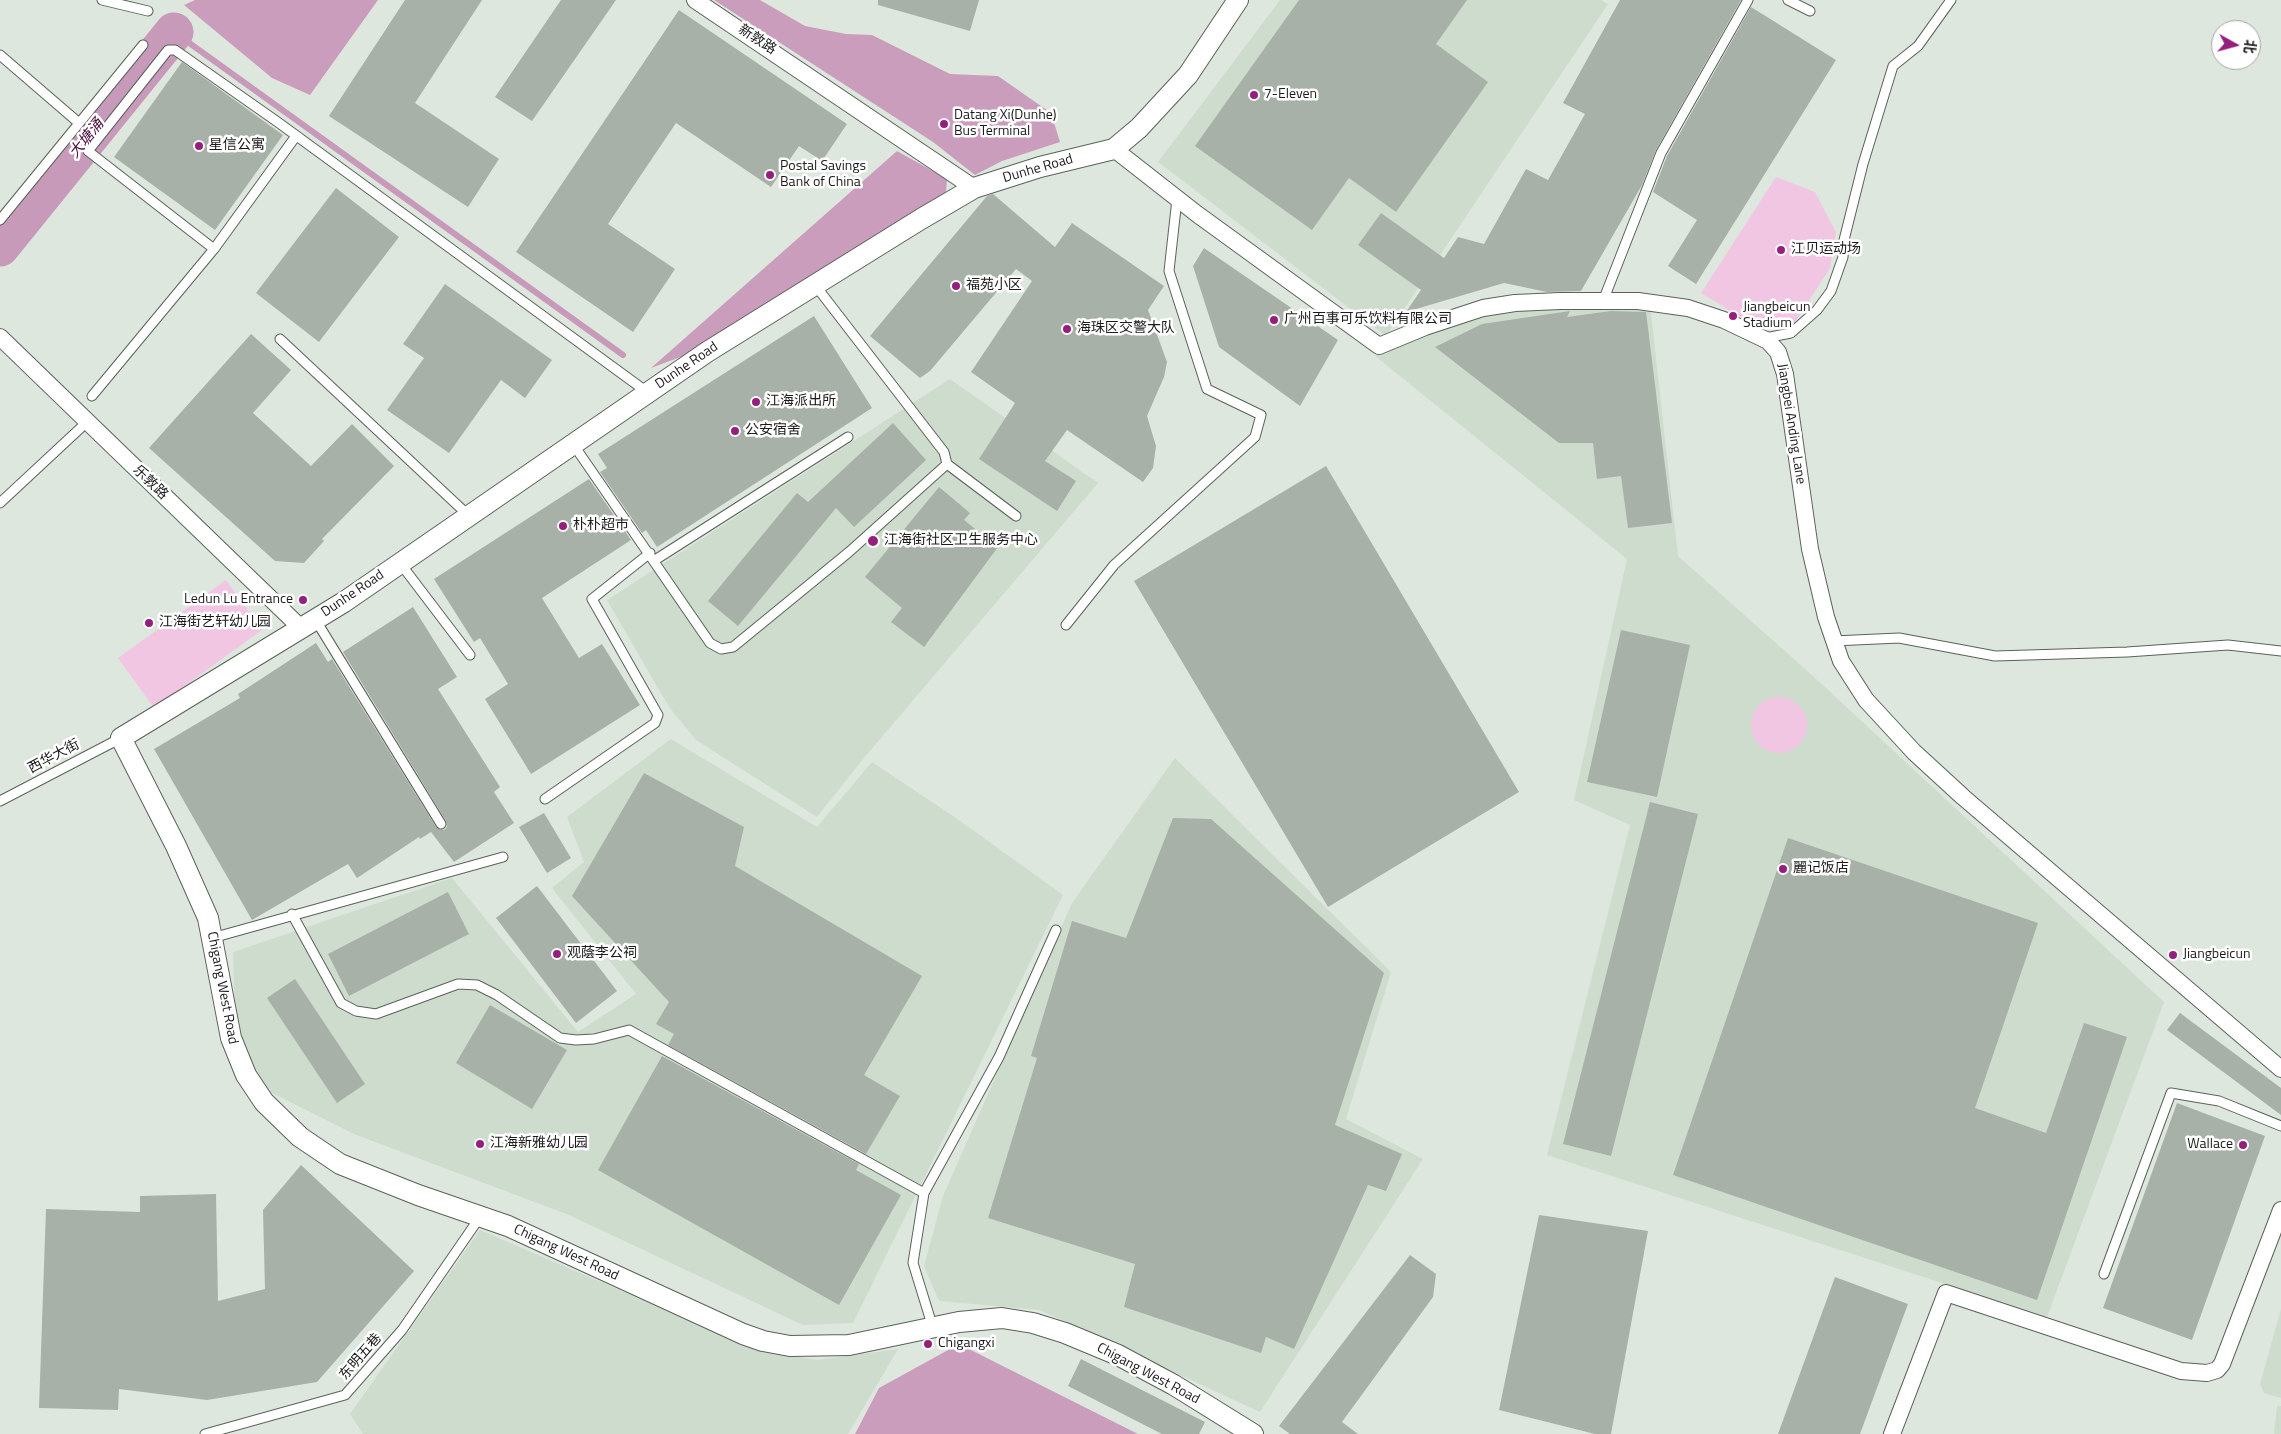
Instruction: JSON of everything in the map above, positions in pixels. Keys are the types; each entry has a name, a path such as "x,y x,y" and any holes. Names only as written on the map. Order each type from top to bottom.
{"street":[{"name":"新敦路","path":"695,0 974,188"},
{"name":"Dunhe Road","path":"121,738 308,623 400,563 707,352 974,188 1040,167 1114,149 1139,128 1188,75 1238,0"},
{"path":"1114,149 1177,199"},
{"name":"Jiangbei Anding Lane","path":"1177,199 1378,346 1425,327 1483,308 1515,303 1603,301 1638,301 1688,308 1724,320 1763,338 1778,352 1785,374 1810,550 1833,641 1841,662 1866,700 1914,752 1963,797 2281,1069"},
{"name":"乐敦路","path":"0,336 87,422 308,623"},
{"name":"Chigang West Road","path":"121,738 176,846 208,918 231,1038 246,1075 264,1102 300,1137 340,1164 508,1226 743,1334 763,1341 790,1346 850,1345 959,1322 1002,1318 1033,1323 1064,1333 1118,1355 1174,1385 1243,1431"},
{"path":"1892,1434 1946,1293 2182,1371 2206,1373 2217,1370 2222,1364 2281,1210"}],"lane":[{"path":"102,0 148,11"},
{"path":"1603,301 1661,153 1748,0"},
{"path":"1788,0 1810,11"},
{"path":"1763,338 1791,333 1817,310 1831,292 1843,257 1844,240 1863,164 1893,66 1918,46 1951,0"},
{"path":"0,220 143,45"},
{"path":"214,249 88,151 168,50 175,50 296,136 648,392"},
{"path":"0,55 79,123"},
{"path":"92,396 214,249 296,136"},
{"path":"1066,625 1114,565 1255,438 1261,415 1207,389 1169,271 1177,199"},
{"path":"814,285 944,452 947,464 1016,516"},
{"path":"280,339 468,515"},
{"path":"0,503 87,422"},
{"path":"544,800 655,723 658,715 592,600 652,556 848,437"},
{"path":"573,443 710,643 721,649 733,647 849,552 947,464"},
{"path":"400,563 470,655"},
{"path":"308,623 441,824"},
{"path":"1833,641 1899,638 1995,656 2127,652 2228,645 2281,651"},
{"name":"西华大街","path":"0,801 121,738"},
{"path":"212,938 292,914 503,857"},
{"path":"292,914 341,1003 356,1011 376,1014 458,984 477,985 497,994 560,1038 576,1040 594,1039 629,1030 924,1193"},
{"path":"932,1328 913,1263 924,1193 999,1057 1056,930"},
{"path":"2104,1274 2172,1092 2219,1101 2281,1126"},
{"name":"东明五巷","path":"205,1434 345,1395 402,1330 480,1216"}],"shaded area":[{"path":"195,0 378,0 310,95 272,78 184,5"},
{"path":"714,0 760,0 805,26 846,34 872,35 950,74 998,76 1051,113 1060,142 1002,161 975,175 933,142"},
{"path":"1280,0 1601,0 1608,4 1386,336 1158,162"},
{"path":"897,151 947,179 946,192 848,258 699,350 651,368"},
{"name":"江贝运动场","path":"1776,177 1815,192 1836,232 1830,268 1794,324 1780,326 1747,321 1701,293"},
{"path":"1650,304 1678,556 1813,676 2164,1002 2047,1317 1547,1155 1630,825 1574,800 1627,559 1375,356 1402,340 1508,307"},
{"name":"江海街社区卫生服务中心","path":"950,379 1098,483 863,759 817,817 696,740 669,707 607,600"},
{"path":"226,580 262,630 154,708 118,658"},
{"path":"1779,697 1799,705 1807,725 1799,745 1779,753 1759,745 1751,725 1759,705"},
{"path":"671,739 817,827 872,762 956,818 1063,895 853,1323 803,1325 569,1215 354,1134 262,1088 235,1019 233,952 452,878 578,1032 636,994 552,888 584,862 567,817"},
{"path":"1175,758 1391,972 1346,1119 1423,1159 1260,1412 1040,1310 939,1301 924,1266 943,1196 1072,903"},
{"path":"480,1230 759,1350 817,1360 898,1349 848,1434 363,1434 350,1414"},
{"path":"2281,1309 2281,1398 2264,1393 2260,1384"},
{"path":"959,1344 1138,1434 855,1434 879,1388"},
{"path":"2277,1406 2281,1406 2281,1434 2274,1434"}],"building":[{"path":"405,0 482,0 415,103 499,159 468,207 329,116"},
{"path":"561,0 616,0 532,121 495,97"},
{"path":"878,0 979,0 970,31 878,5"},
{"path":"1299,0 1467,0 1436,44 1488,82 1396,212 1349,178 1312,230 1195,146"},
{"path":"1620,0 1741,0 1656,150 1642,185 1581,291 1547,292 1504,283 1406,312 1421,290 1358,245 1381,213 1444,258 1458,237 1484,244 1526,169 1548,180 1585,114 1563,103"},
{"path":"1751,7 1836,60 1696,284 1668,266 1697,220 1653,192 1667,156"},
{"path":"679,10 847,124 822,161 799,146 771,187 676,123 608,224 675,269 633,332 516,252"},
{"name":"星信公寓","path":"182,62 283,135 215,230 114,157"},
{"path":"336,188 399,237 319,342 256,293"},
{"path":"993,194 1055,247 1072,223 1164,286 1148,310 1167,362 1164,377 1147,416 1156,446 1153,468 1143,482 1067,430 1045,461 1076,481 1057,511 979,459 1015,403 971,372 1032,281 1016,269 930,371 920,378 870,336 987,196"},
{"path":"1204,248 1338,340 1300,406 1219,347 1193,266"},
{"path":"445,284 552,360 525,398 501,380 449,453 387,410 424,358 403,344"},
{"path":"1570,311 1567,317 1611,311 1646,312 1672,523 1628,528 1621,476 1597,479 1593,443 1559,443 1435,347 1482,324"},
{"name":"公安宿舍","path":"814,316 872,408 657,547 646,530 642,533 600,472 607,468 598,454"},
{"path":"251,334 291,370 253,413 311,466 352,424 394,466 322,539 324,541 304,563 275,561 149,448"},
{"path":"893,423 926,460 854,527 836,508 738,626 708,601 797,493 808,502"},
{"path":"1326,466 1519,792 1328,907 1134,581"},
{"path":"589,479 631,540 542,598 579,658 602,644 640,705 531,774 485,699 508,684 480,638 474,642 434,579"},
{"path":"939,487 970,513 964,520 998,547 924,647 891,622 902,608 865,577"},
{"path":"413,607 457,677 438,689 500,787 494,792 514,823 454,862 431,832 420,839 419,837 357,878 348,864 252,920 154,749 240,698 238,694 316,643 328,662 332,659 436,827 444,830 447,827 446,821 343,652"},
{"path":"1621,630 1690,645 1657,797 1587,782"},
{"path":"644,773 744,827 735,866 922,976 864,1075 900,1096 866,1154 668,1045 674,1034 656,1024 669,1002 572,896"},
{"path":"1650,802 1698,814 1611,1156 1563,1144"},
{"path":"544,813 571,858 547,873 519,827"},
{"path":"1173,818 1211,819 1384,973 1335,1125 1402,1154 1386,1191 1368,1185 1294,1349 1266,1337 1261,1353 1124,1307 1135,1264 988,1218 1037,1058 1031,1056 1072,921 1126,938"},
{"path":"1788,838 2038,923 1975,1108 2046,1133 2084,1023 2127,1037 2037,1300 1673,1175"},
{"name":"观蔭李公祠","path":"537,886 617,991 576,1023 496,918"},
{"path":"448,892 469,934 349,996 328,954"},
{"path":"295,979 365,1084 337,1103 267,998"},
{"path":"490,1005 567,1050 532,1109 456,1063"},
{"path":"2180,1013 2281,1088 2281,1115 2167,1030"},
{"path":"662,1056 859,1164 856,1170 901,1195 839,1305 598,1170"},
{"path":"2177,1103 2265,1136 2192,1340 2103,1308"},
{"path":"301,1165 414,1271 317,1382 207,1400 119,1389 118,1410 39,1408 46,1209 140,1212 140,1196 216,1194 218,1301 265,1289 263,1210"},
{"path":"1539,1215 1648,1231 1611,1434 1595,1434 1499,1410"},
{"path":"1410,1255 1436,1274 1433,1297 1342,1422 1358,1434 1290,1434 1279,1426"},
{"path":"1835,1277 1908,1304 1860,1434 1778,1434"},
{"path":"1081,1359 1205,1422 1199,1434 1162,1434 1068,1386"}],"waterway":[{"path":"174,32 623,355"},
{"name":"大塘涌","path":"0,247 174,32"}],"place":[{"name":"7-Eleven","path":"1254,95"},
{"name":"Datang Xi(Dunhe) Bus Terminal","path":"944,124"},
{"name":"星信公寓","path":"199,146"},
{"name":"Postal Savings Bank of China","path":"770,175"},
{"name":"江贝运动场","path":"1781,250"},
{"name":"福苑小区","path":"956,286"},
{"name":"Jiangbeicun Stadium","path":"1733,316"},
{"name":"广州百事可乐饮料有限公司","path":"1274,320"},
{"name":"海珠区交警大队","path":"1067,329"},
{"name":"江海派出所","path":"756,402"},
{"name":"公安宿舍","path":"735,431"},
{"name":"朴朴超市","path":"563,526"},
{"name":"江海街社区卫生服务中心","path":"873,541"},
{"name":"Ledun Lu Entrance","path":"303,600"},
{"name":"江海街艺轩幼儿园","path":"149,623"},
{"name":"麗记饭店","path":"1783,869"},
{"name":"观蔭李公祠","path":"557,954"},
{"name":"Jiangbeicun","path":"2173,955"},
{"name":"江海新雅幼儿园","path":"480,1144"},
{"name":"Wallace","path":"2243,1145"},
{"name":"Chigangxi","path":"928,1344"}]}
